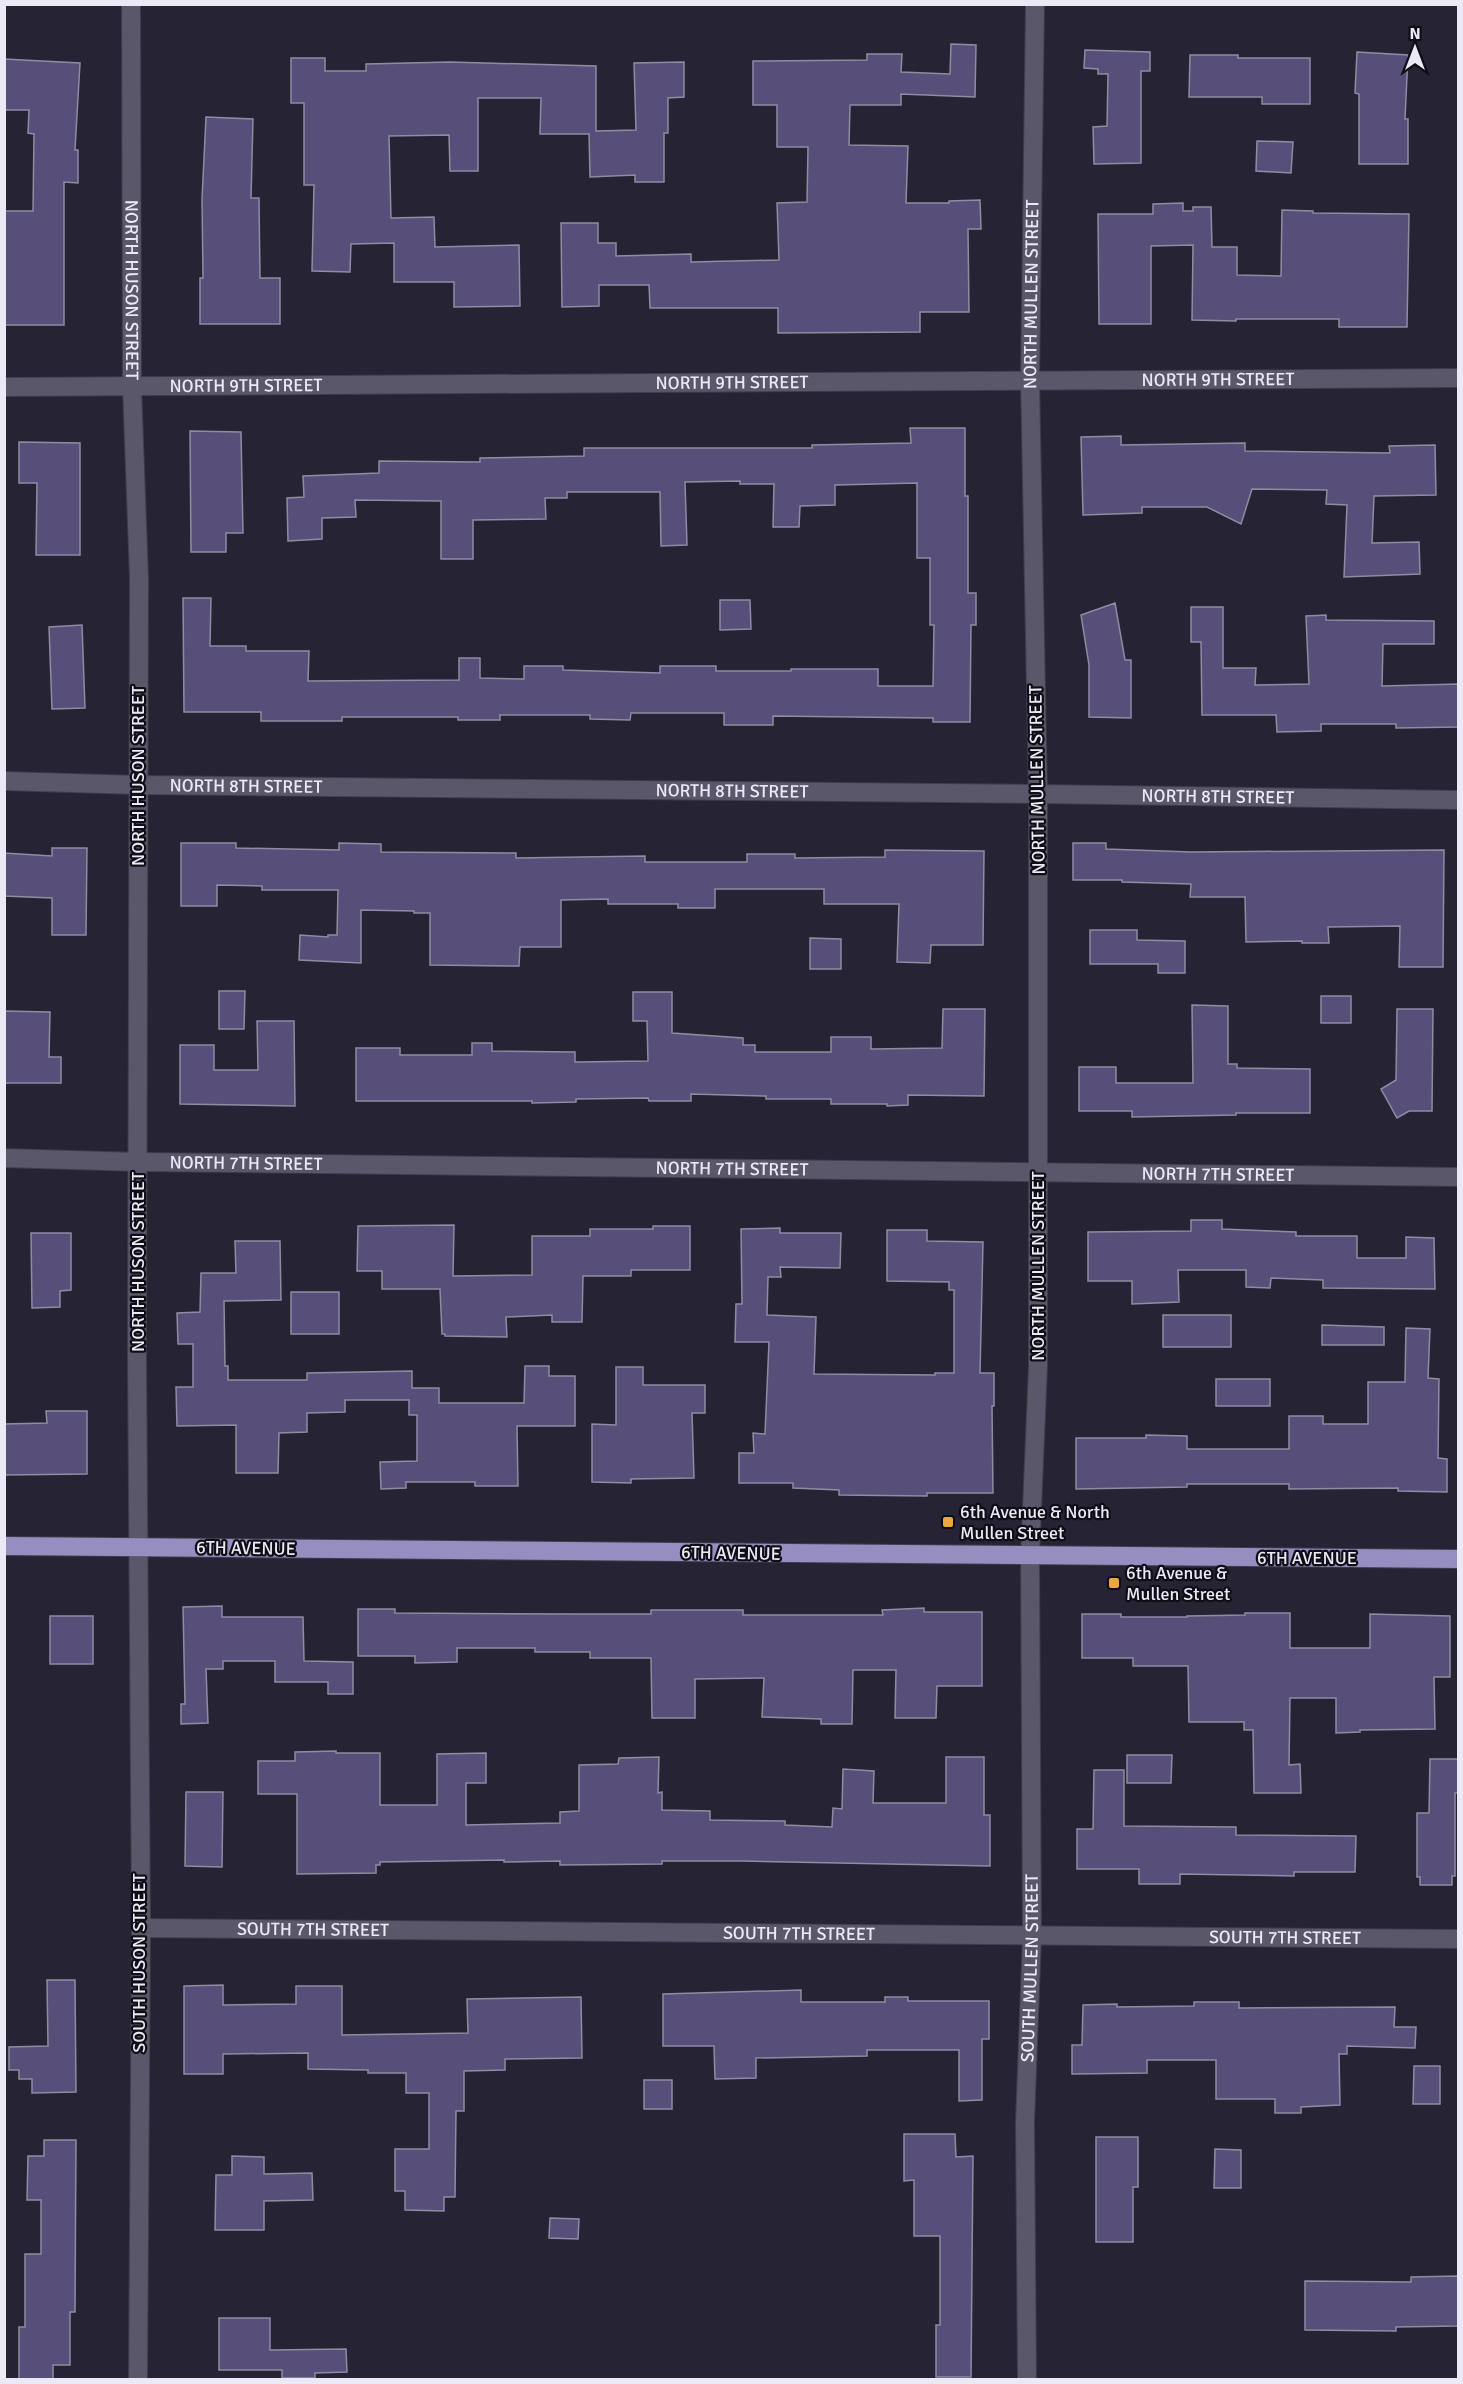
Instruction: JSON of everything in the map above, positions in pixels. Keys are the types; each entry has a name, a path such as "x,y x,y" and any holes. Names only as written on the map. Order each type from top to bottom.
{"main road":[{"name":"6TH AVENUE","path":"4,1546 1458,1559"}],"street":[{"name":"NORTH HUSON STREET","path":"131,4 132,387 139,578 139,1547"},
{"name":"NORTH MULLEN STREET","path":"1030,1556 1038,1366 1038,794 1030,380 1035,4"},
{"name":"NORTH 9TH STREET","path":"4,387 1458,378"},
{"name":"NORTH 8TH STREET","path":"4,782 1458,800"},
{"name":"NORTH 7TH STREET","path":"4,1158 139,1162 1458,1177"},
{"name":"SOUTH HUSON STREET","path":"138,2379 141,1928 139,1547"},
{"name":"SOUTH MULLEN STREET","path":"1027,2379 1025,2122 1032,1936 1030,1556"},
{"name":"SOUTH 7TH STREET","path":"141,1928 1458,1939"}],"building":[{"path":"951,44 976,45 975,97 901,94 901,105 850,105 849,145 908,146 906,203 980,200 981,229 968,229 969,312 920,312 920,332 778,333 778,308 650,308 649,285 599,285 599,306 562,307 561,223 598,223 598,243 616,243 616,256 691,254 691,262 779,260 777,203 807,202 808,147 777,147 777,105 753,105 753,61 867,60 867,54 902,54 901,72 950,74"},
{"path":"1085,50 1150,52 1150,71 1141,71 1141,163 1094,164 1093,127 1107,126 1108,74 1098,74 1098,69 1084,68"},
{"path":"1357,52 1408,55 1405,119 1408,119 1408,164 1359,164 1359,94 1355,93"},
{"path":"1190,55 1310,58 1310,104 1262,104 1262,97 1189,97"},
{"path":"291,58 325,58 325,71 366,71 366,64 450,62 596,66 596,131 636,130 634,63 684,62 684,97 668,98 668,133 664,133 664,182 635,182 635,175 590,177 589,134 540,134 541,98 478,98 478,171 450,171 449,135 389,136 391,218 434,217 435,247 519,245 520,306 454,307 454,282 394,282 394,243 351,244 350,272 312,271 314,185 304,185 304,103 291,103"},
{"path":"4,59 80,63 75,150 78,150 78,183 64,182 64,325 4,325 4,211 33,211 34,134 28,133 29,110 4,110"},
{"path":"206,117 253,119 251,198 259,198 260,278 280,278 280,324 200,324"},
{"path":"1257,141 1293,142 1291,173 1256,171"},
{"path":"1183,203 1183,211 1193,211 1193,207 1211,207 1212,247 1237,247 1237,275 1281,276 1282,210 1313,211 1313,213 1409,214 1407,327 1339,327 1339,319 1192,320 1193,245 1151,246 1151,324 1099,324 1098,214 1153,214 1153,204"},
{"path":"910,428 965,428 968,593 976,593 976,625 971,625 970,722 933,722 933,718 773,716 773,725 724,725 724,713 631,713 630,720 590,719 590,715 500,715 500,720 458,720 458,717 342,717 342,721 261,721 261,712 184,712 183,598 211,598 210,646 246,646 246,651 309,651 308,681 459,680 459,658 480,658 480,678 524,679 524,666 563,666 563,670 660,673 660,666 716,666 716,671 878,669 878,686 933,686 934,625 930,625 930,558 917,558 917,483 835,485 835,505 800,506 799,527 773,527 774,484 740,484 740,481 685,482 687,545 661,546 660,492 567,492 567,498 545,498 546,519 473,520 473,559 441,559 441,501 355,500 356,517 322,518 322,539 288,541 287,498 304,497 303,476 379,473 379,461 480,462 480,458 584,456 584,448 812,448 812,445 911,443"},
{"path":"190,431 241,432 243,533 226,533 226,552 191,552"},
{"path":"1121,436 1121,445 1245,443 1245,451 1390,453 1389,446 1435,445 1436,495 1374,496 1372,543 1419,542 1420,574 1344,577 1347,505 1326,504 1327,490 1252,489 1241,524 1207,507 1142,507 1142,513 1083,515 1081,437"},
{"path":"19,442 80,443 80,555 36,555 37,483 19,483"},
{"path":"720,600 750,600 751,629 720,630"},
{"path":"1115,603 1125,660 1131,660 1131,718 1089,717 1089,665 1081,615"},
{"path":"1191,607 1223,607 1223,668 1256,668 1255,685 1309,684 1306,616 1326,615 1326,620 1434,621 1434,644 1383,644 1382,686 1458,684 1458,727 1396,728 1396,724 1321,724 1321,731 1277,732 1276,715 1202,715 1201,642 1191,642"},
{"path":"82,625 85,708 52,709 49,627"},
{"path":"181,843 236,843 236,848 339,850 339,843 381,844 381,852 516,853 516,858 645,856 645,862 747,862 747,854 795,854 795,858 885,857 885,850 984,851 983,945 931,945 930,963 897,962 899,904 824,904 824,889 715,889 715,908 678,908 678,904 608,904 608,899 561,900 561,947 520,947 519,966 430,965 430,913 414,913 414,911 361,910 361,963 299,960 300,935 328,937 328,935 337,935 338,890 262,890 262,886 217,885 217,906 181,906"},
{"path":"1073,843 1106,843 1106,849 1191,852 1444,850 1443,967 1399,967 1400,926 1328,927 1329,943 1246,942 1245,897 1190,897 1191,884 1073,880"},
{"path":"52,848 87,848 86,935 52,935 52,898 4,896 4,853 52,856"},
{"path":"1090,930 1137,930 1137,940 1185,941 1185,973 1158,973 1158,964 1090,964"},
{"path":"810,938 841,939 841,969 810,969"},
{"path":"219,991 245,991 244,1029 219,1029"},
{"path":"633,992 672,992 672,1033 743,1038 743,1045 755,1045 755,1052 831,1052 831,1037 871,1037 871,1049 942,1048 943,1009 985,1009 984,1096 908,1095 908,1105 887,1106 887,1104 831,1104 831,1099 766,1099 766,1096 691,1094 691,1101 649,1101 648,1098 576,1099 576,1102 532,1103 532,1101 356,1101 356,1048 400,1048 400,1055 472,1055 472,1043 492,1043 492,1051 575,1052 575,1062 648,1061 647,1021 633,1021"},
{"path":"1321,996 1351,996 1351,1023 1321,1023"},
{"path":"1192,1005 1228,1006 1228,1064 1237,1064 1237,1068 1310,1069 1310,1113 1132,1117 1132,1111 1079,1111 1079,1067 1116,1067 1116,1083 1193,1083"},
{"path":"1397,1009 1433,1009 1432,1111 1409,1111 1397,1118 1381,1089 1396,1080"},
{"path":"4,1011 50,1012 49,1057 61,1057 61,1083 4,1083"},
{"path":"257,1021 294,1021 295,1106 180,1104 180,1045 214,1045 214,1070 258,1070"},
{"path":"1191,1220 1222,1220 1222,1229 1296,1232 1296,1236 1357,1236 1357,1258 1406,1258 1406,1237 1434,1238 1435,1289 1323,1288 1323,1280 1271,1278 1270,1288 1246,1287 1246,1270 1178,1270 1179,1302 1132,1304 1132,1281 1088,1281 1088,1232 1191,1231"},
{"path":"454,1225 453,1276 532,1275 532,1236 590,1236 590,1229 653,1229 653,1226 690,1226 690,1270 631,1270 631,1276 583,1276 582,1322 552,1322 552,1315 506,1317 507,1337 445,1336 442,1334 440,1289 382,1289 382,1271 357,1271 358,1226"},
{"path":"780,1228 780,1233 841,1233 840,1268 780,1267 781,1277 768,1277 767,1315 816,1317 814,1374 935,1375 935,1373 954,1373 954,1290 949,1290 949,1282 887,1281 887,1230 927,1230 927,1241 983,1242 980,1373 994,1373 993,1493 927,1493 927,1496 839,1495 839,1490 793,1488 793,1483 739,1483 739,1453 754,1453 753,1433 765,1434 769,1342 735,1342 736,1304 742,1304 741,1229"},
{"path":"31,1233 71,1233 71,1290 60,1291 60,1307 32,1308"},
{"path":"235,1241 280,1241 281,1300 224,1301 225,1366 228,1366 228,1380 307,1380 307,1373 412,1371 412,1388 439,1388 439,1403 524,1403 525,1366 549,1366 549,1376 575,1376 575,1426 517,1426 518,1486 475,1486 475,1482 406,1482 406,1488 381,1489 380,1462 417,1461 417,1415 409,1415 409,1400 345,1400 345,1412 307,1413 307,1432 279,1433 278,1473 236,1473 236,1425 177,1426 176,1387 193,1387 193,1344 178,1344 177,1313 200,1312 201,1273 236,1273"},
{"path":"291,1292 339,1292 339,1334 291,1334"},
{"path":"1163,1315 1231,1315 1231,1347 1163,1347"},
{"path":"1322,1325 1384,1327 1384,1345 1322,1345"},
{"path":"1406,1328 1430,1329 1428,1378 1439,1379 1438,1458 1447,1459 1447,1492 1398,1491 1398,1488 1289,1489 1289,1484 1187,1484 1187,1487 1076,1489 1076,1438 1187,1436 1187,1449 1289,1449 1289,1416 1323,1416 1323,1424 1368,1424 1368,1382 1405,1382"},
{"path":"616,1367 643,1367 643,1385 705,1385 705,1413 692,1413 694,1478 631,1479 631,1483 592,1482 592,1424 616,1425"},
{"path":"1216,1379 1270,1379 1270,1406 1216,1406"},
{"path":"46,1411 87,1411 87,1474 4,1475 4,1424 47,1423"},
{"path":"222,1606 222,1617 303,1617 304,1661 353,1662 353,1694 328,1694 328,1682 275,1682 275,1661 223,1661 223,1669 206,1669 208,1723 181,1724 181,1704 185,1704 183,1607"},
{"path":"924,1608 924,1612 982,1612 982,1686 937,1686 936,1718 895,1718 896,1670 853,1670 852,1724 821,1724 821,1719 762,1717 764,1678 695,1679 695,1718 652,1718 651,1658 590,1658 590,1652 535,1652 535,1648 457,1648 457,1662 415,1663 415,1656 358,1656 358,1609 395,1609 395,1613 651,1614 651,1610 743,1610 743,1615 883,1615 882,1610"},
{"path":"1245,1613 1290,1613 1290,1648 1370,1648 1370,1614 1450,1616 1450,1677 1434,1677 1435,1729 1360,1730 1360,1732 1336,1733 1336,1698 1290,1698 1289,1765 1300,1764 1301,1793 1254,1793 1253,1730 1244,1730 1244,1722 1189,1722 1188,1666 1133,1666 1133,1658 1082,1658 1082,1614 1121,1614 1121,1617 1187,1617 1245,1615"},
{"path":"50,1616 93,1616 93,1664 50,1664"},
{"path":"336,1751 336,1753 380,1753 380,1805 437,1805 437,1754 486,1753 486,1783 466,1783 466,1825 560,1823 560,1812 579,1811 579,1765 618,1764 619,1758 659,1757 658,1793 662,1792 662,1810 710,1811 710,1820 785,1821 785,1825 832,1827 833,1808 842,1809 843,1769 874,1771 873,1803 946,1803 946,1757 984,1757 984,1815 990,1815 990,1866 743,1861 560,1865 560,1861 504,1862 504,1860 380,1862 380,1865 376,1865 376,1873 297,1874 297,1794 258,1794 258,1761 295,1761 295,1752"},
{"path":"1127,1755 1172,1755 1171,1783 1127,1783"},
{"path":"1430,1759 1458,1759 1458,1793 1455,1793 1455,1876 1452,1876 1452,1885 1420,1885 1420,1877 1417,1877 1417,1813 1429,1813"},
{"path":"1094,1770 1124,1770 1124,1826 1236,1827 1236,1835 1356,1836 1355,1872 1294,1872 1294,1876 1180,1874 1180,1884 1139,1884 1139,1869 1077,1869 1077,1829 1093,1829"},
{"path":"186,1792 223,1792 222,1867 185,1866"},
{"path":"47,1980 75,1980 76,2092 32,2093 32,2079 19,2079 19,2070 9,2070 9,2047 48,2046"},
{"path":"223,1985 223,2005 296,2004 296,1986 342,1986 342,2035 468,2033 467,1999 581,1997 582,2058 505,2059 505,2070 464,2071 464,2111 456,2111 455,2197 444,2197 444,2211 405,2210 405,2191 395,2191 395,2149 429,2149 429,2093 406,2093 406,2073 308,2069 308,2053 223,2054 223,2074 184,2074 184,1986"},
{"path":"801,1990 801,2002 885,2002 885,1997 908,1997 908,2001 989,2001 989,2039 982,2039 982,2100 959,2101 959,2050 867,2050 867,2056 756,2058 756,2078 715,2079 714,2046 663,2046 663,1994"},
{"path":"1194,2002 1239,2002 1239,2008 1395,2007 1394,2027 1416,2027 1415,2048 1347,2046 1347,2054 1339,2054 1340,2105 1301,2107 1301,2113 1275,2113 1275,2099 1216,2099 1216,2060 1147,2060 1147,2073 1072,2074 1072,2045 1082,2045 1083,2005 1194,2006"},
{"path":"1414,2066 1440,2066 1440,2104 1413,2104"},
{"path":"644,2080 672,2080 672,2109 644,2109"},
{"path":"904,2134 955,2134 956,2157 973,2156 971,2377 936,2377 936,2325 940,2325 940,2236 914,2236 914,2180 904,2181"},
{"path":"1096,2137 1138,2137 1138,2187 1133,2187 1133,2242 1096,2242"},
{"path":"44,2140 76,2140 75,2312 70,2312 70,2365 53,2365 53,2379 19,2379 19,2327 25,2327 25,2254 41,2254 41,2200 27,2200 28,2156 44,2156"},
{"path":"1215,2149 1241,2150 1241,2188 1214,2188"},
{"path":"232,2156 264,2157 264,2174 312,2173 313,2200 264,2201 264,2230 215,2230 216,2175 232,2175"},
{"path":"550,2218 579,2219 578,2239 549,2238"},
{"path":"1458,2276 1458,2326 1396,2327 1396,2331 1305,2330 1305,2281 1411,2282 1411,2277"},
{"path":"219,2318 270,2318 270,2350 346,2349 347,2372 315,2373 315,2378 282,2378 282,2370 219,2370"}],"place":[{"name":"6th Avenue & North Mullen Street","path":"948,1522"},
{"name":"6th Avenue & Mullen Street","path":"1114,1583"}]}
